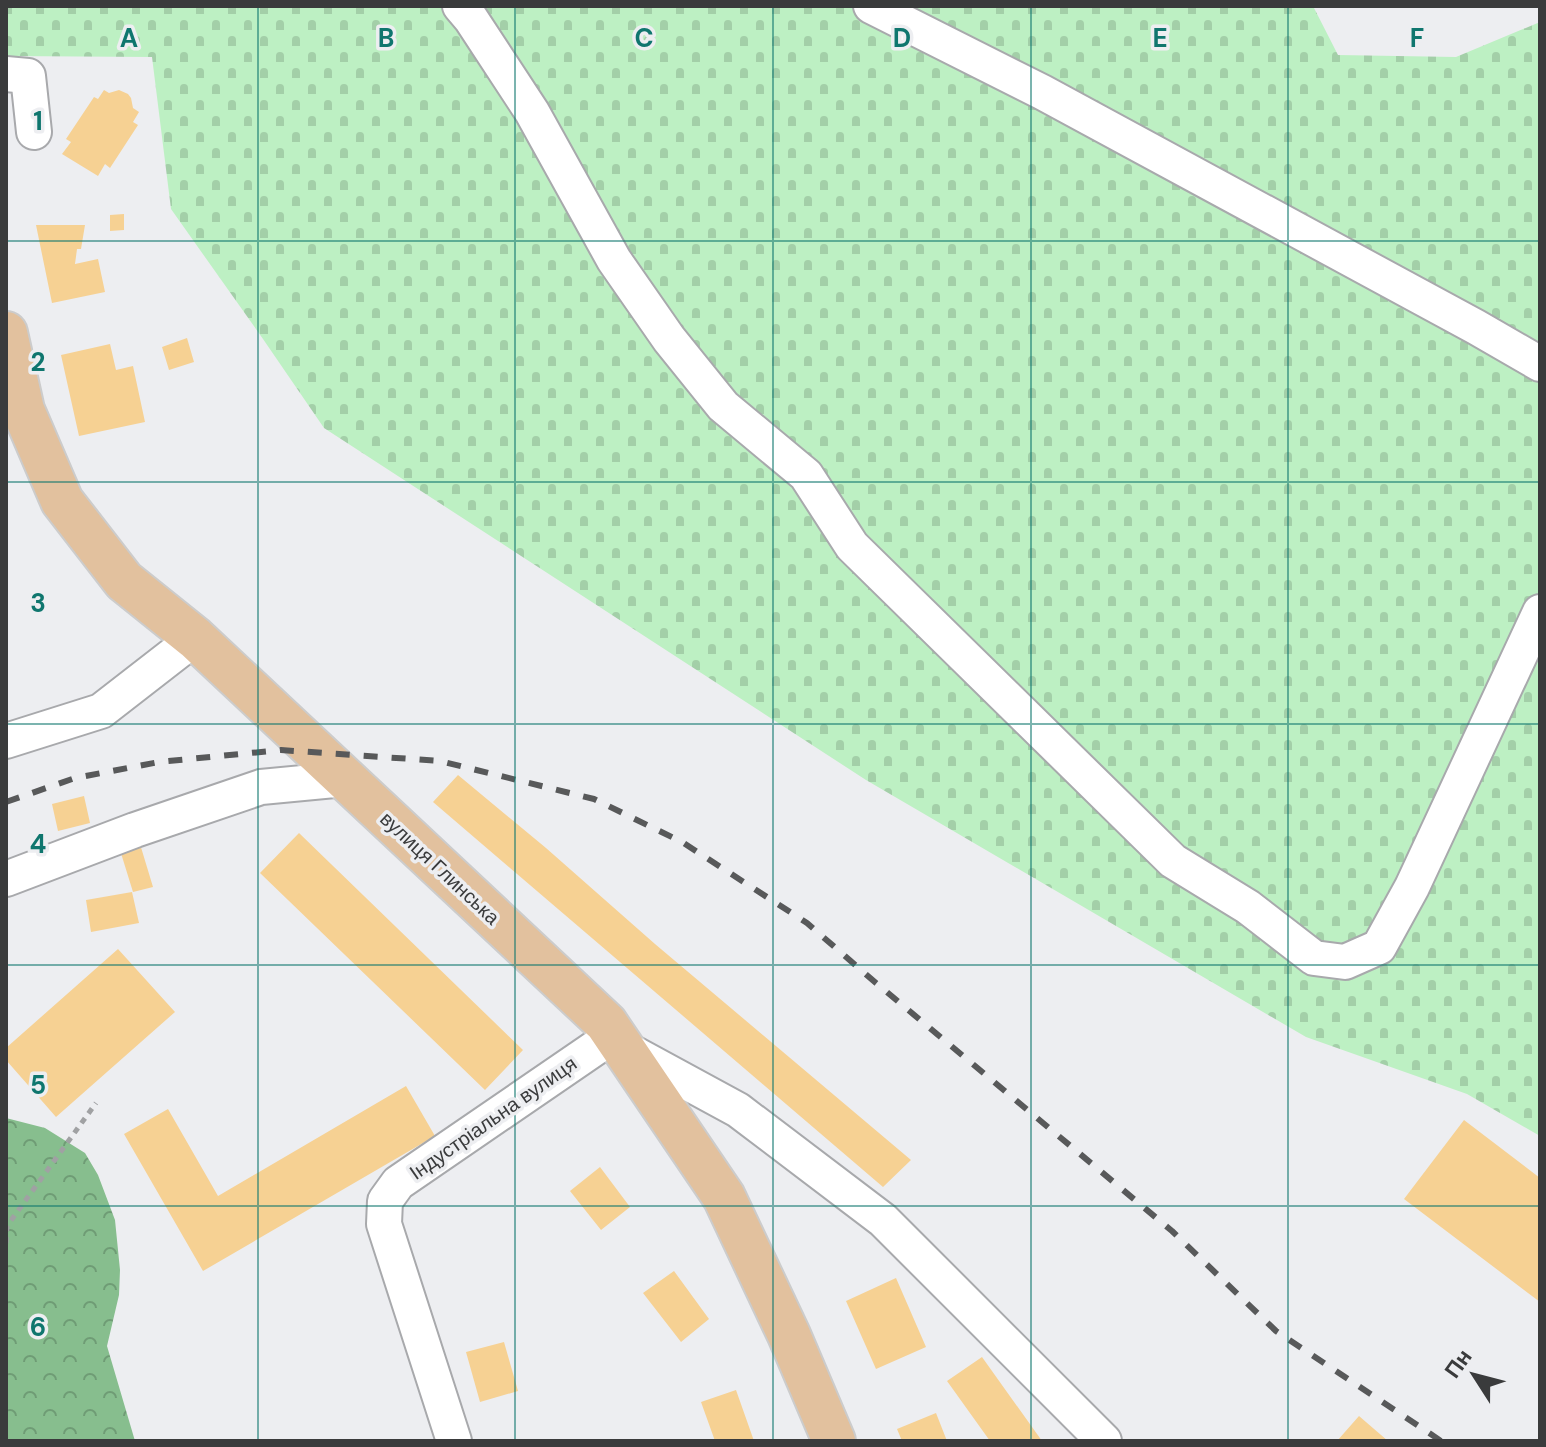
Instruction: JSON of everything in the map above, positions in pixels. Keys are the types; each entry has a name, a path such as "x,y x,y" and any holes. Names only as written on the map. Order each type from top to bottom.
{"main road":[{"name":"вулиця Глинська","path":"6,333 23,410 62,501 124,581 195,638 606,1023 724,1197 789,1335 834,1441"}],"street":[{"path":"460,6 532,112 614,260 669,339 723,406 806,475 852,546 1173,861 1248,907 1314,958 1345,962 1379,947 1412,887 1540,612"},
{"path":"871,6 1042,92 1540,364"},
{"path":"6,74 28,76 34,132"},
{"path":"6,741 101,711 195,638"},
{"path":"6,879 261,787 345,779"},
{"path":"618,1041 738,1110 883,1220 1104,1441"},
{"name":"Індустріальна вулиця","path":"454,1441 384,1224 385,1201 398,1183 618,1041"}],"path":[{"path":"6,1243 7,1226 96,1103"}],"green space":[{"path":"6,6 1313,6 1338,55 1456,57 1540,22 1540,1136 1467,1094 1306,1037 866,780 324,428 171,209 152,57 6,56"},
{"path":"6,1118 45,1128 85,1153 98,1175 115,1220 120,1270 119,1295 107,1346 135,1441 6,1441"}],"building":[{"path":"104,90 109,93 119,90 128,94 133,108 139,112 133,122 138,125 110,168 105,164 98,176 62,154 71,142 66,139 94,97 98,99"},
{"path":"124,214 124,230 110,231 110,215"},
{"path":"36,225 85,225 75,264 98,259 105,292 52,303"},
{"path":"187,338 194,362 169,370 162,347"},
{"path":"110,344 116,370 133,366 145,422 79,436 61,355"},
{"path":"458,775 911,1160 883,1187 433,802"},
{"path":"84,796 90,823 58,831 52,804"},
{"path":"299,833 523,1050 485,1090 260,873"},
{"path":"140,844 153,887 133,892 120,850"},
{"path":"132,892 139,923 91,932 86,900"},
{"path":"118,949 175,1012 56,1117 6,1060 6,1048"},
{"path":"406,1086 435,1136 203,1271 124,1134 168,1109 218,1196"},
{"path":"1464,1120 1540,1178 1540,1302 1404,1199"},
{"path":"600,1167 630,1207 601,1230 570,1191"},
{"path":"674,1271 709,1319 681,1342 643,1293"},
{"path":"896,1278 926,1347 876,1369 846,1301"},
{"path":"504,1342 518,1391 480,1402 466,1352"},
{"path":"982,1357 1042,1441 990,1441 947,1381"},
{"path":"736,1390 754,1441 715,1441 701,1402"},
{"path":"936,1413 947,1441 902,1441 897,1429"},
{"path":"1359,1416 1388,1441 1337,1441"}],"railway":[{"path":"6,802 75,778 159,762 281,750 440,761 594,799 682,842 807,923 1172,1231 1276,1331 1441,1441"}]}
